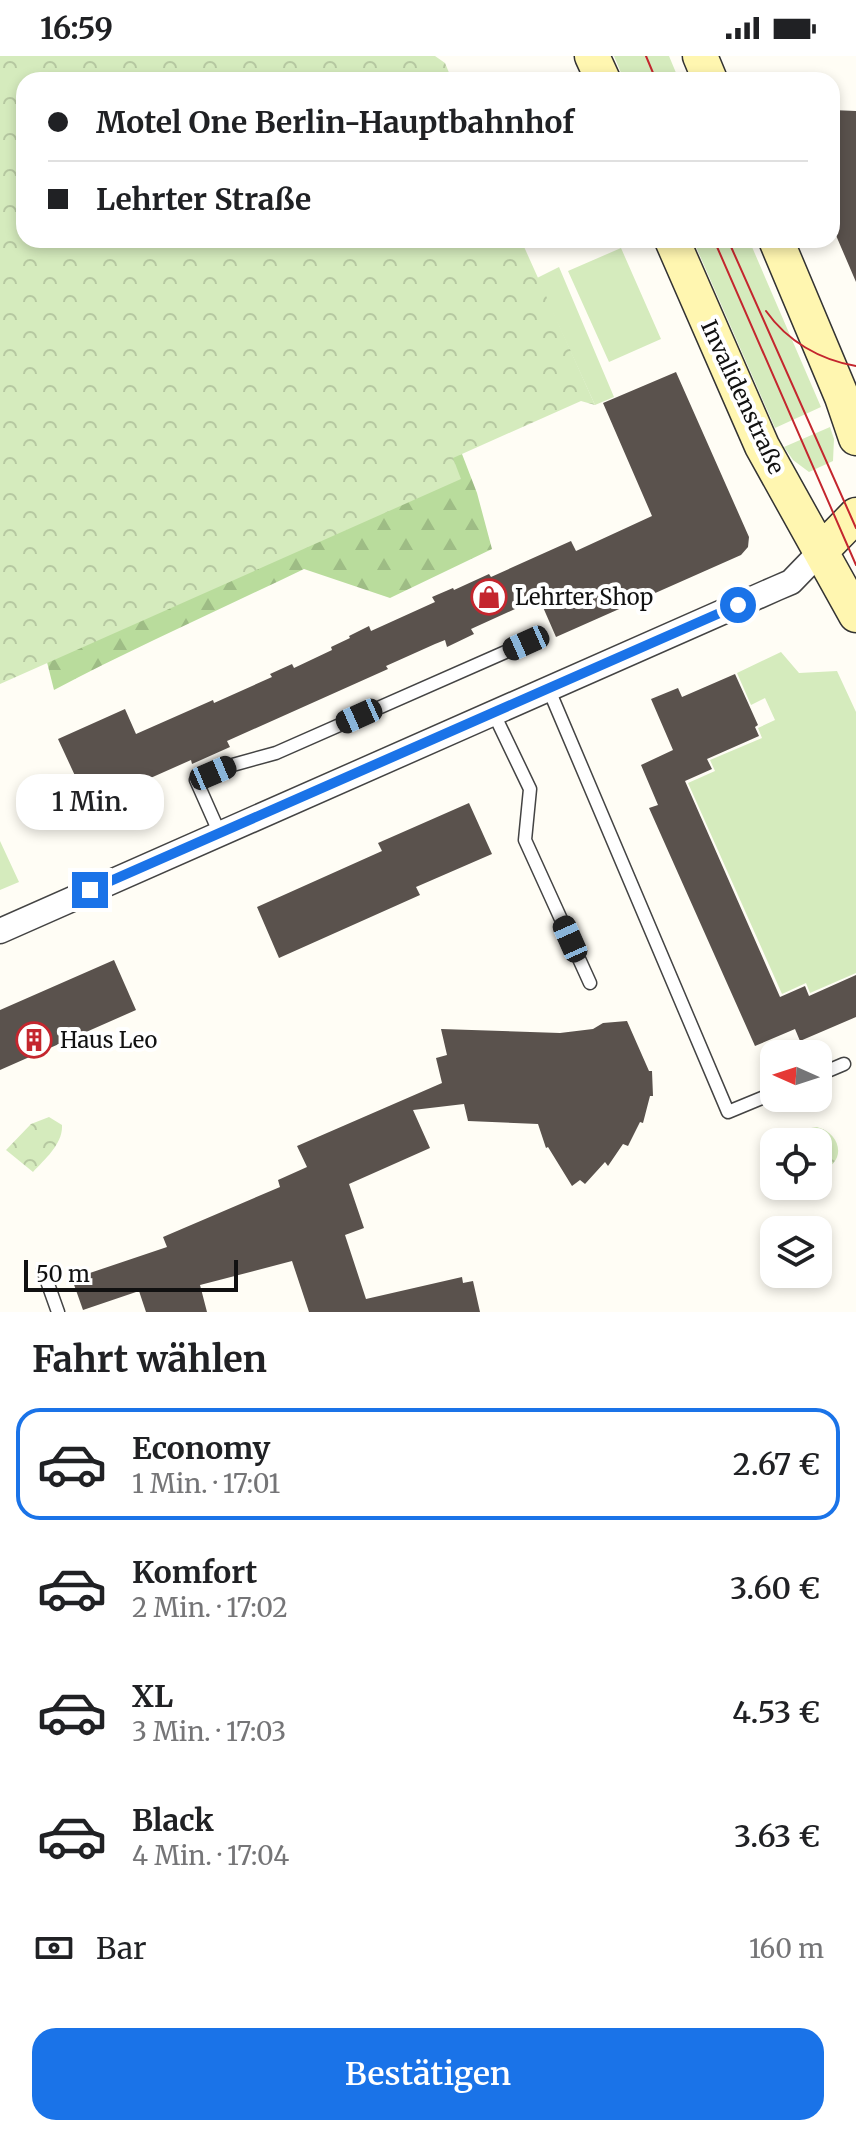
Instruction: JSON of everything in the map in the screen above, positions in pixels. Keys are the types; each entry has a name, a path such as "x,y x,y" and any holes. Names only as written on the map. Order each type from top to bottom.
{"main road":[{"name":"Invalidenstraße","path":"675,248 762,446 856,615"},
{"path":"779,248 856,438"},
{"path":"821,551 856,515"}],"street":[{"path":"0,931 791,582 821,551"}],"lane":[{"path":"220,834 196,780 229,766 276,753 526,643"},
{"path":"549,690 728,1112 760,1099"},
{"path":"494,714 530,789 525,840 590,983"},
{"path":"832,1069 844,1064"},
{"path":"43,1270 58,1312"}],"green space":[{"path":"0,56 435,56 445,63 449,72 16,72 16,248 525,248 595,405 581,401 453,458 461,479 0,684"},
{"path":"614,56 669,56 676,72 621,72"},
{"path":"621,248 661,339 609,362 568,271"},
{"path":"696,248 752,248 821,407 775,428"},
{"path":"559,267 614,397 595,405 537,278"},
{"path":"830,427 834,439 833,461 809,472 793,460 784,447"},
{"path":"462,454 477,493 492,549 390,598 304,569 54,690 16,539"},
{"path":"781,652 799,673 837,671 856,712 856,973 810,993 806,983 782,994 688,783 715,771 710,760 762,738 758,728 775,720 765,698 751,705 737,673"},
{"path":"0,841 19,882 0,890"},
{"path":"49,1117 62,1125 60,1139 33,1172 6,1150 31,1124"},
{"path":"832,1136 838,1149 832,1164"}],"building":[{"path":"840,110 856,111 856,282 840,245"},
{"path":"676,372 749,537 748,547 741,555 556,637 539,598 471,629 474,634 447,647 445,640 435,644 386,666 388,669 227,741 230,747 137,784 140,789 129,794 130,798 75,823 59,788 77,780 58,739 125,709 136,734 272,677 270,674 292,664 294,668 332,650 331,647 369,626 371,631 435,602 432,597 453,588 489,574 491,577 571,541 576,551 652,516 603,403"},
{"path":"735,674 758,725 755,727 759,736 707,759 712,769 685,781 780,997 805,986 809,996 856,975 856,1017 802,1040 795,1029 769,1040 760,1040 760,1044 755,1046 649,808 658,805 641,765 673,750 651,699 678,688 682,697"},
{"path":"469,803 492,854 416,887 420,895 279,958 257,907 382,851 378,843"},
{"name":"Haus Leo","path":"114,960 136,1010 0,1070 0,1010"},
{"path":"627,1021 649,1071 652,1071 653,1096 650,1096 643,1123 640,1122 628,1146 623,1144 608,1166 605,1162 585,1184 580,1180 572,1186 546,1148 538,1124 468,1121 464,1104 413,1110 430,1148 349,1184 364,1228 345,1235 366,1299 462,1277 463,1283 473,1281 480,1312 309,1312 292,1261 200,1285 207,1312 146,1312 139,1291 83,1310 72,1279 167,1247 163,1237 280,1187 278,1180 307,1167 297,1146 442,1083 436,1058 447,1055 441,1029 560,1033"}],"tram line":[{"path":"646,56 653,72"},
{"path":"717,248 856,565"},
{"path":"732,248 856,528"},
{"path":"766,311 774,322 805,348 856,366"}],"place":[{"name":"Lehrter Shop","path":"489,597"},
{"name":"Haus Leo","path":"34,1040"}],"route":[{"path":"90,890 738,605"}]}
